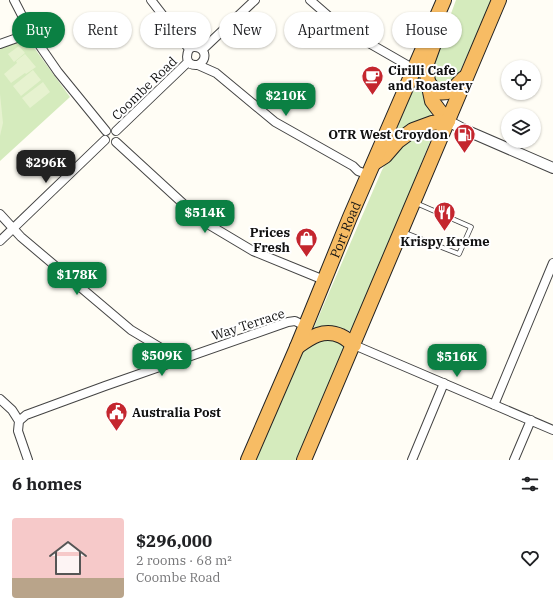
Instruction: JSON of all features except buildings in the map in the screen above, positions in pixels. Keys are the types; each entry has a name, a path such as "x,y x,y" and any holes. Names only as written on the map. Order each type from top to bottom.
{"highway":[{"name":"Port Road","path":"439,12 444,0"},
{"path":"304,460 500,0"},
{"name":"Port Road","path":"248,460 423,48"},
{"path":"432,48 426,66 432,101 448,121"},
{"path":"428,82 436,92 442,93 453,90 460,81 468,75"},
{"path":"371,169 398,141 413,130 432,123 448,121"},
{"path":"297,347 313,336 328,333 340,335 354,345"}],"street":[{"path":"14,0 20,12"},
{"path":"151,0 189,49"},
{"path":"202,50 255,0"},
{"path":"310,0 341,27 414,69"},
{"path":"0,44 12,40"},
{"path":"189,49 196,47 204,53 202,63 198,65"},
{"path":"41,48 58,72 106,131"},
{"path":"189,49 187,54 188,62 216,73 275,122 353,166 358,171 371,169"},
{"name":"Coombe Road","path":"116,131 188,62"},
{"path":"448,121 553,168"},
{"path":"0,241 105,140 104,136 106,131 110,128 118,134 116,142"},
{"path":"105,140 108,143 116,142"},
{"path":"116,142 201,220 253,251 324,280"},
{"path":"0,214 21,236 131,330 171,354 175,362"},
{"path":"494,405 553,263"},
{"name":"Way Terrace","path":"19,421 26,415 288,322 295,321 305,326"},
{"path":"354,345 553,430"},
{"path":"412,460 444,383"},
{"path":"0,399 12,410 19,421 18,431 28,460"},
{"path":"514,460 531,420"}],"lane":[{"path":"401,232 459,254 471,227 414,202"}],"green space":[{"path":"456,0 492,0 456,80 450,86 438,87 433,79 431,68 438,48 462,48 462,12 452,12"},
{"path":"12,44 12,48 34,48 70,97 0,161 0,48"},
{"path":"16,48 21,48 25,53 14,62 8,54"},
{"path":"25,54 36,67 11,83 4,74"},
{"path":"33,70 41,80 21,96 13,86"},
{"path":"419,76 421,77 425,98 433,109 431,113 432,118 393,137"},
{"path":"43,82 50,92 30,108 22,98"},
{"path":"0,94 3,123 0,136"},
{"path":"431,125 426,136 431,139 353,332 338,327 312,332 382,170 391,153"},
{"path":"328,335 349,346 301,460 256,460 276,412 295,359 311,339"}],"place":[{"name":"Cirilli Cafe and Roastery","path":"372,96"},
{"name":"OTR West Croydon","path":"464,154"},
{"name":"Krispy Kreme","path":"445,232"},
{"name":"Prices Fresh","path":"306,258"},
{"name":"Australia Post","path":"116,432"}]}
